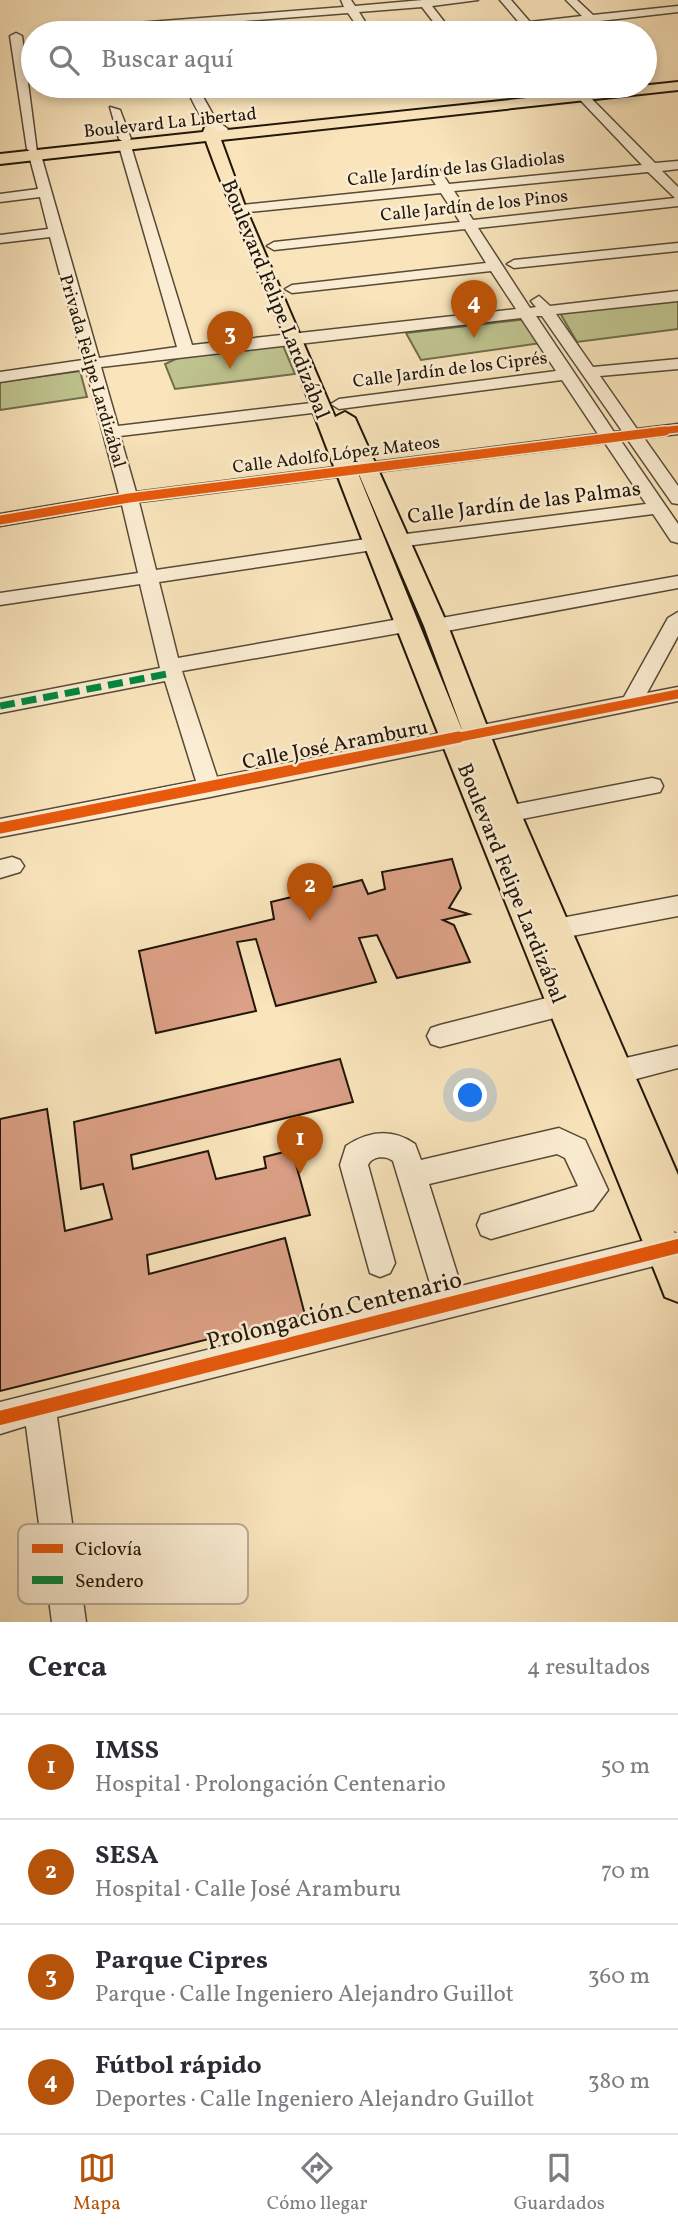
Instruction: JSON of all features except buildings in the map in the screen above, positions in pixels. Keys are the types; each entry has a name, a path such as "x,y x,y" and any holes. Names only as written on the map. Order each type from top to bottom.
{"main road":[{"path":"657,79 678,77"},
{"name":"Boulevard La Libertad","path":"657,87 678,86"},
{"name":"Boulevard La Libertad","path":"0,159 34,152 503,98"},
{"name":"Boulevard Felipe Lardizábal","path":"216,131 304,338 354,469 386,542 436,626 466,737 555,947 617,1072 678,1216"},
{"name":"Boulevard La Libertad","path":"0,152 34,152"},
{"name":"Boulevard Felipe Lardizábal","path":"247,208 274,246 292,289 304,338"},
{"name":"Boulevard Felipe Lardizábal","path":"386,542 405,625 507,814 555,947 562,1005 671,1247 678,1284"}],"street":[{"path":"263,0 271,11 263,16"},
{"path":"221,21 338,10 348,5 473,0"},
{"path":"505,0 524,21"},
{"path":"571,0 594,21"},
{"path":"424,4 438,21"},
{"path":"348,5 359,21"},
{"path":"570,21 678,9"},
{"path":"338,10 345,21"},
{"path":"263,16 263,21"},
{"name":"Privada Felipe Lardizábal","path":"0,37 21,35 21,83"},
{"name":"Privada Felipe Lardizábal","path":"24,98 43,192 129,498 171,670 210,789"},
{"path":"198,98 216,131"},
{"path":"589,98 678,194"},
{"path":"114,110 186,350"},
{"name":"Calle Jardín de las Gladiolas","path":"247,208 678,165"},
{"path":"454,172 461,187 586,373 678,499"},
{"path":"435,173 608,438 678,537"},
{"path":"0,198 43,192"},
{"name":"Calle Jardín de los Pinos","path":"274,246 678,202"},
{"path":"0,239 54,232"},
{"path":"522,276 678,247"},
{"path":"292,289 496,266"},
{"path":"0,377 186,350 678,296"},
{"path":"586,373 678,363"},
{"name":"Calle Jardín de los Ciprés","path":"110,432 566,375"},
{"name":"Calle Adolfo López Mateos","path":"0,520 129,498 678,429"},
{"name":"Calle Jardín de las Palmas","path":"0,599 386,542 656,508"},
{"path":"436,626 678,582"},
{"path":"630,705 678,618"},
{"path":"0,706 405,625"},
{"name":"Calle José Aramburu","path":"0,828 210,789 678,694"},
{"path":"507,814 652,786"},
{"path":"555,947 678,906"},
{"path":"440,1036 562,1005"},
{"path":"617,1072 678,1057"},
{"path":"412,1175 559,1141 575,1149 594,1190 583,1201 491,1225"},
{"path":"380,1263 354,1164 356,1155 363,1149 386,1144 397,1146 405,1153 451,1303"},
{"name":"Prolongación Centenario","path":"0,1418 671,1247"},
{"path":"39,1406 55,1524"},
{"path":"66,1604 69,1622"}],"green space":[{"path":"678,299 678,329 577,342 560,313"},
{"path":"527,319 541,343 421,360 406,333"},
{"path":"282,343 295,374 175,389 165,364 180,357"},
{"path":"80,371 87,397 0,410 0,382"}],"marked path":[{"path":"0,706 172,673"}],"cycle path":[{"path":"0,520 129,498 678,429"},
{"path":"0,828 678,694"},
{"path":"0,1418 678,1246"}],"place":[{"name":"Fútbol rápido","path":"474,338"},
{"name":"Parque Cipres","path":"230,369"},
{"name":"SESA","path":"310,921"},
{"name":"IMSS","path":"300,1174"}]}
